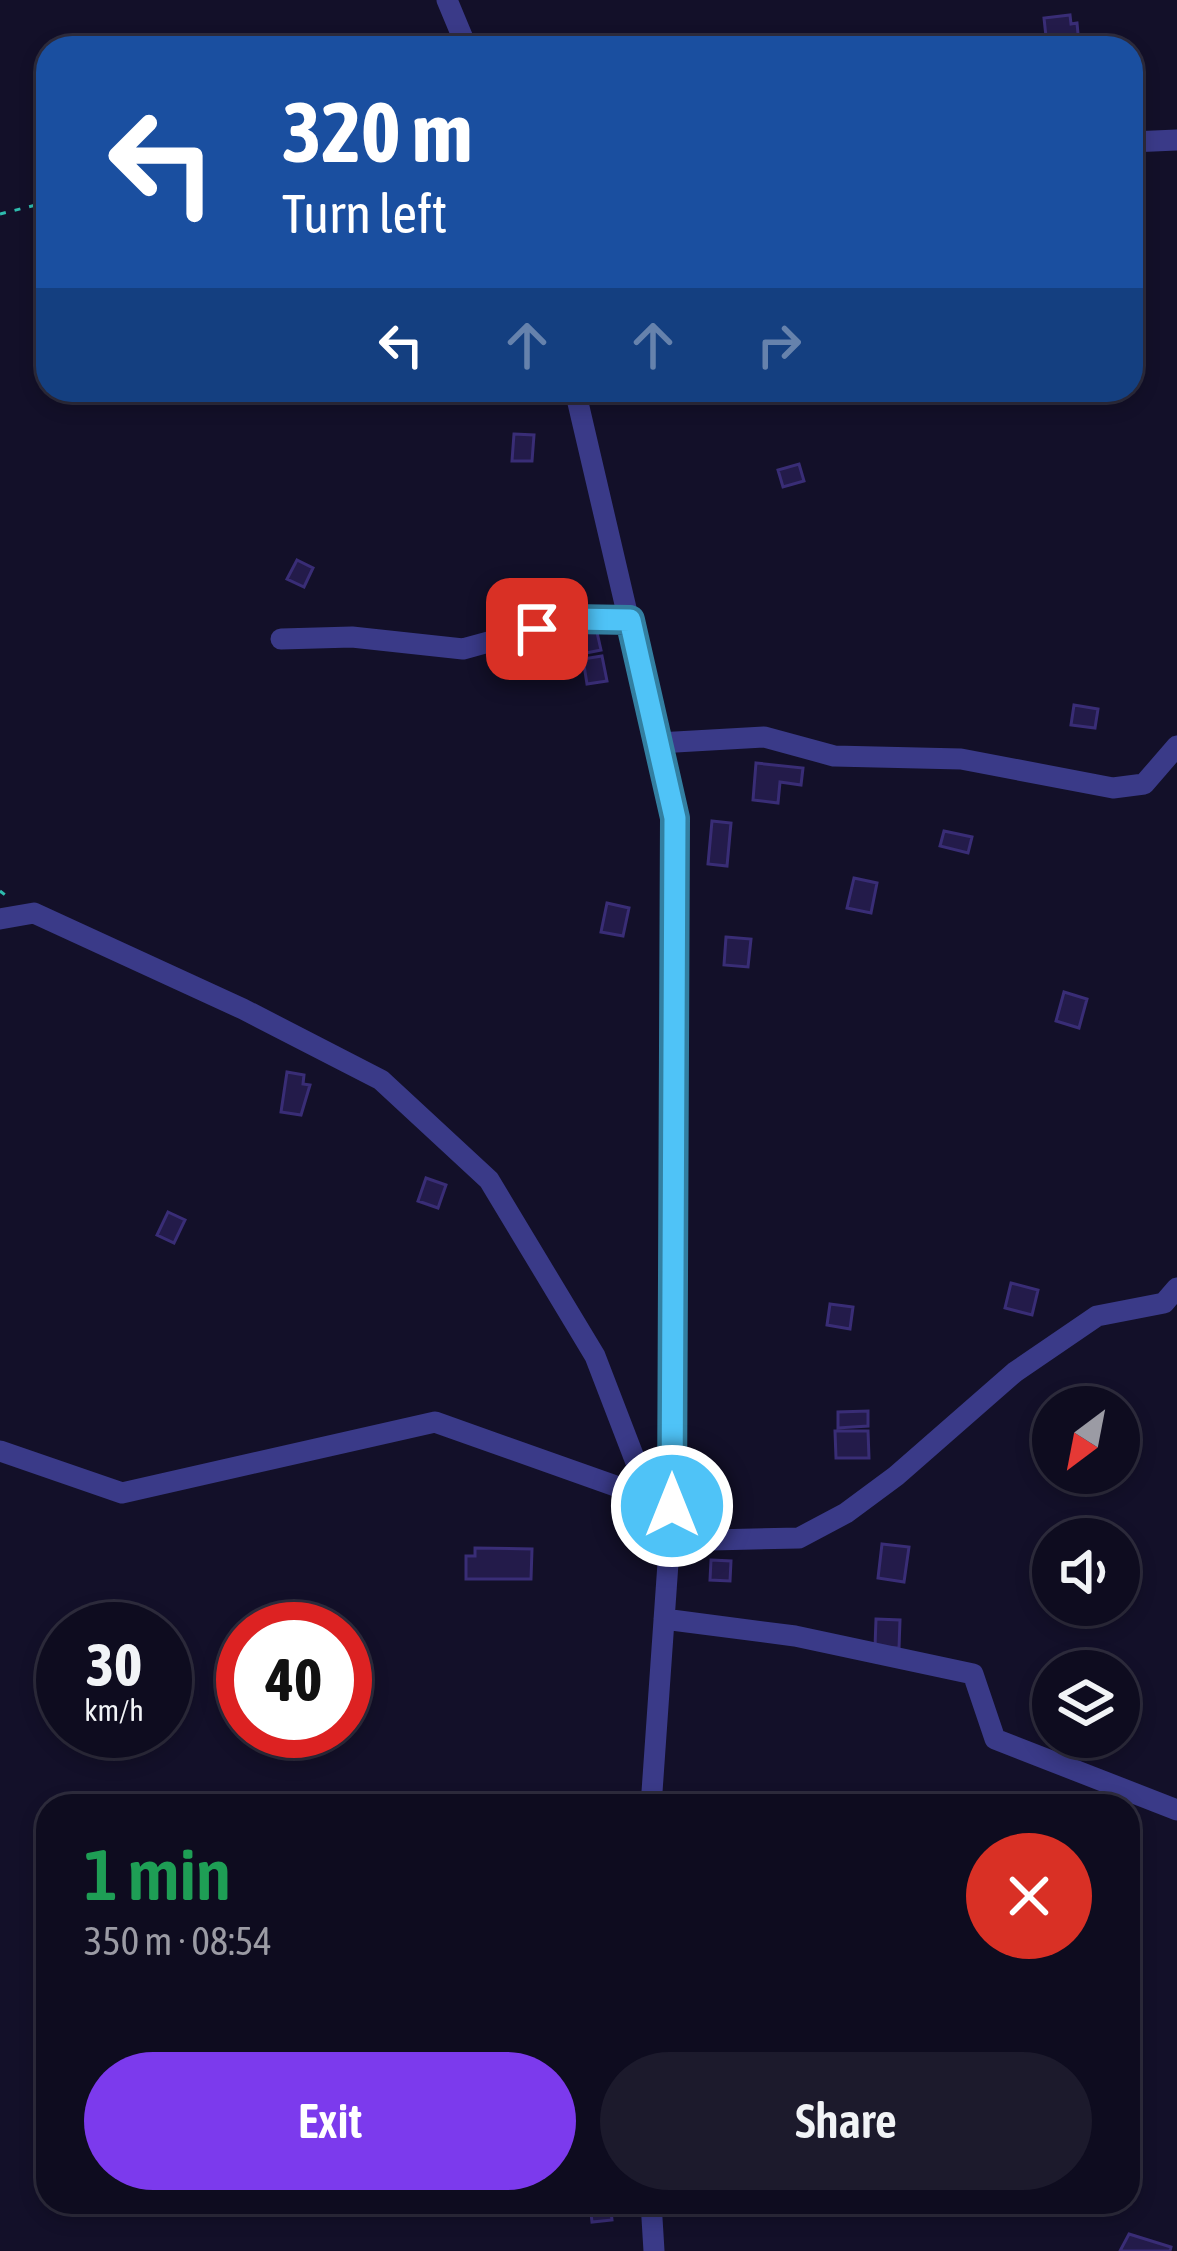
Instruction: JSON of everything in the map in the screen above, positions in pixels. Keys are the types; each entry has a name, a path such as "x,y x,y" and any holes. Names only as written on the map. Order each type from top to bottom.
{"street":[{"path":"447,0 462,36"},
{"path":"1143,141 1177,140"},
{"path":"578,402 675,818 672,1506 652,1794"},
{"path":"281,639 352,638 464,649 573,619 630,620"},
{"path":"658,742 764,736 834,756 961,759 1113,788 1144,784 1177,746"},
{"path":"0,919 34,913 243,1009 381,1080 489,1180 595,1356 650,1498"},
{"path":"670,1541 799,1538 846,1513 896,1476 1015,1372 1097,1316 1163,1303 1177,1288"},
{"path":"0,1451 122,1493 435,1422 672,1506"},
{"path":"664,1619 794,1636 973,1674 995,1739 1136,1794"},
{"path":"1140,1796 1177,1810"},
{"path":"652,2214 654,2251"}],"path":[{"path":"0,214 36,205"}],"building":[{"path":"1070,15 1078,36 1046,36 1044,18"},
{"path":"514,434 534,435 532,461 512,461"},
{"path":"799,464 804,481 783,487 778,470"},
{"path":"297,560 313,568 304,587 287,579"},
{"path":"596,628 601,650 581,654 577,632"},
{"path":"602,656 607,681 587,684 583,659"},
{"path":"1074,705 1098,709 1095,728 1071,725"},
{"path":"756,763 803,768 801,785 780,782 778,803 753,800"},
{"path":"712,821 731,823 727,866 708,864"},
{"path":"944,831 972,837 968,853 940,846"},
{"path":"854,878 877,883 871,913 847,908"},
{"path":"607,903 629,908 623,936 601,932"},
{"path":"726,937 751,939 748,967 724,965"},
{"path":"1064,992 1087,999 1079,1028 1056,1021"},
{"path":"287,1072 304,1075 303,1084 310,1085 301,1115 281,1112"},
{"path":"426,1178 446,1185 438,1208 418,1201"},
{"path":"168,1212 185,1220 174,1243 157,1235"},
{"path":"1011,1283 1038,1290 1032,1315 1005,1308"},
{"path":"830,1304 853,1307 850,1329 827,1325"},
{"path":"868,1411 868,1426 838,1428 838,1412"},
{"path":"835,1431 868,1431 869,1458 836,1458"},
{"path":"882,1544 909,1547 904,1582 878,1578"},
{"path":"475,1548 532,1549 531,1579 466,1579 466,1556 475,1556"},
{"path":"711,1560 731,1561 730,1581 710,1580"},
{"path":"876,1619 900,1620 899,1648 875,1647"},
{"path":"591,2214 611,2214 612,2220 592,2222"},
{"path":"1129,2234 1171,2247 1170,2251 1120,2251"}],"route":[{"path":"537,629 573,619 630,620 675,818 672,1506"}]}
